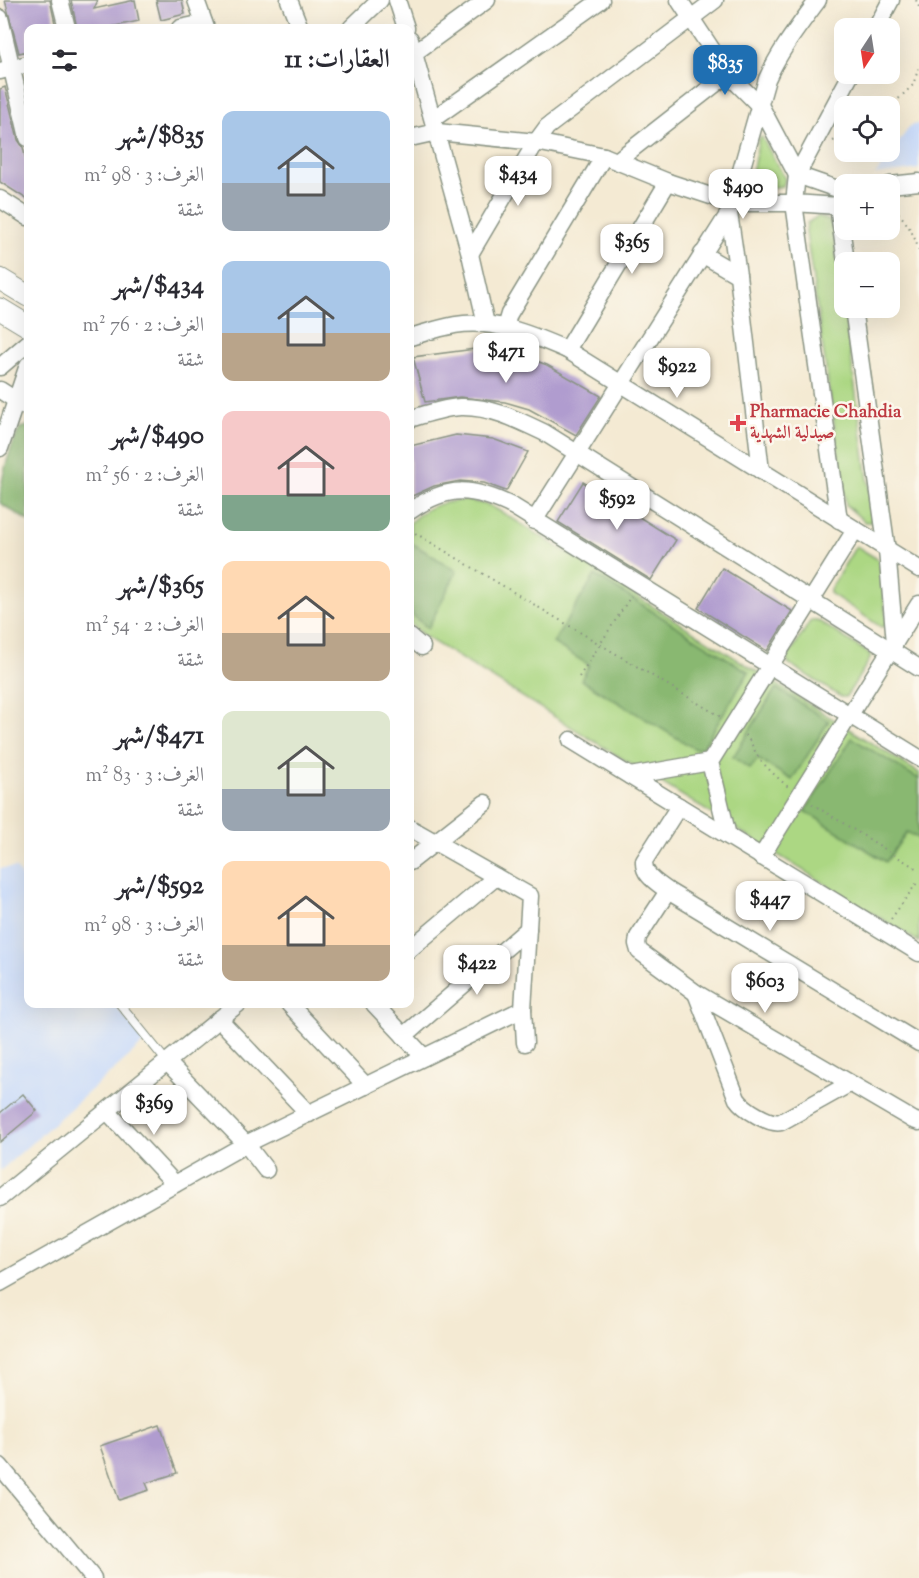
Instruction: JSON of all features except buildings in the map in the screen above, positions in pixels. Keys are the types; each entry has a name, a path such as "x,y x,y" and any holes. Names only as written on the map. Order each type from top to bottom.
{"street":[{"path":"60,0 66,24"},
{"path":"196,0 204,24"},
{"path":"289,0 298,24"},
{"path":"355,24 380,0"},
{"path":"397,0 405,24"},
{"path":"414,45 487,0"},
{"path":"414,136 435,126 601,0"},
{"path":"679,0 728,74 761,107 797,176 834,192"},
{"path":"470,254 547,127 715,0"},
{"path":"534,521 731,208 767,79 790,37 818,0"},
{"path":"881,18 891,0"},
{"path":"0,18 14,68 24,118"},
{"path":"414,53 470,254 486,324"},
{"path":"505,327 509,314 611,158 728,74"},
{"path":"839,520 794,203 797,176 846,84"},
{"path":"435,126 536,142 611,158 731,208 834,197"},
{"path":"567,350 668,182"},
{"path":"900,185 919,182"},
{"path":"0,199 24,214"},
{"path":"731,208 761,471"},
{"path":"702,254 738,275"},
{"path":"0,279 24,294"},
{"path":"0,309 24,324"},
{"path":"854,318 887,550 893,646"},
{"path":"414,336 456,325 486,324 532,335 567,350 919,569"},
{"path":"0,367 24,346"},
{"path":"0,390 22,404 0,448"},
{"path":"414,414 459,407 484,409 512,417 545,433 811,600 893,646 919,668"},
{"path":"414,508 434,496 462,491 489,495 514,507 919,758"},
{"path":"728,836 710,762 855,530"},
{"path":"761,856 919,604"},
{"path":"571,740 919,953"},
{"path":"630,776 710,762"},
{"path":"414,859 485,803"},
{"path":"679,806 644,861 648,875 668,891 919,1043"},
{"path":"414,830 530,896 523,1009 525,1043"},
{"path":"414,946 496,877"},
{"path":"668,891 638,937 639,951 696,993 849,1084 919,1122"},
{"path":"404,1036 528,929"},
{"path":"696,993 737,1099 770,1121 782,1122 849,1084"},
{"path":"0,1198 233,1008"},
{"path":"293,1008 366,1086"},
{"path":"378,1008 424,1057"},
{"path":"0,1283 246,1144 523,1009"},
{"path":"219,1019 309,1114"},
{"path":"167,1062 246,1144 266,1170"},
{"path":"107,1111 175,1184"},
{"path":"0,1466 93,1578"}],"lane":[{"path":"123,1008 167,1062"}],"path":[{"path":"916,0 919,8"},
{"path":"900,97 913,85 919,67"},
{"path":"900,213 915,235 919,252"},
{"path":"414,532 734,724 752,742 756,753 771,772 800,797 919,870"},
{"path":"579,677 638,585"},
{"path":"883,931 919,880"}],"shaded area":[{"path":"919,124 919,169 876,174 884,162 900,162 900,140 911,125"},
{"path":"0,868 16,868 24,881 24,1008 117,1008 145,1042 0,1171"}],"green space":[{"path":"762,137 785,179 783,186 752,190 749,188 759,138"},
{"path":"818,216 830,221 833,229 836,252 834,252 834,318 845,318 873,516 871,522 865,522 846,505 806,232 807,223"},
{"path":"24,427 24,518 0,503 3,475 20,428"},
{"path":"465,500 489,505 510,517 919,773 919,942 424,636 414,627 414,519 435,506"},
{"path":"414,544 457,571 428,628 414,617"},
{"path":"856,546 879,560 887,623 885,626 881,627 830,593 830,589"},
{"path":"595,575 749,672 703,747 695,749 581,680 589,665 553,643"},
{"path":"811,620 817,620 870,654 870,659 846,697 841,697 788,663 787,658"},
{"path":"776,688 829,721 792,780 758,759 750,769 733,757"},
{"path":"852,738 919,779 919,839 907,832 886,862 805,811"}],"place":[{"name":"Pharmacie Chahdia صيدلية الشهدية","path":"738,423"}]}
